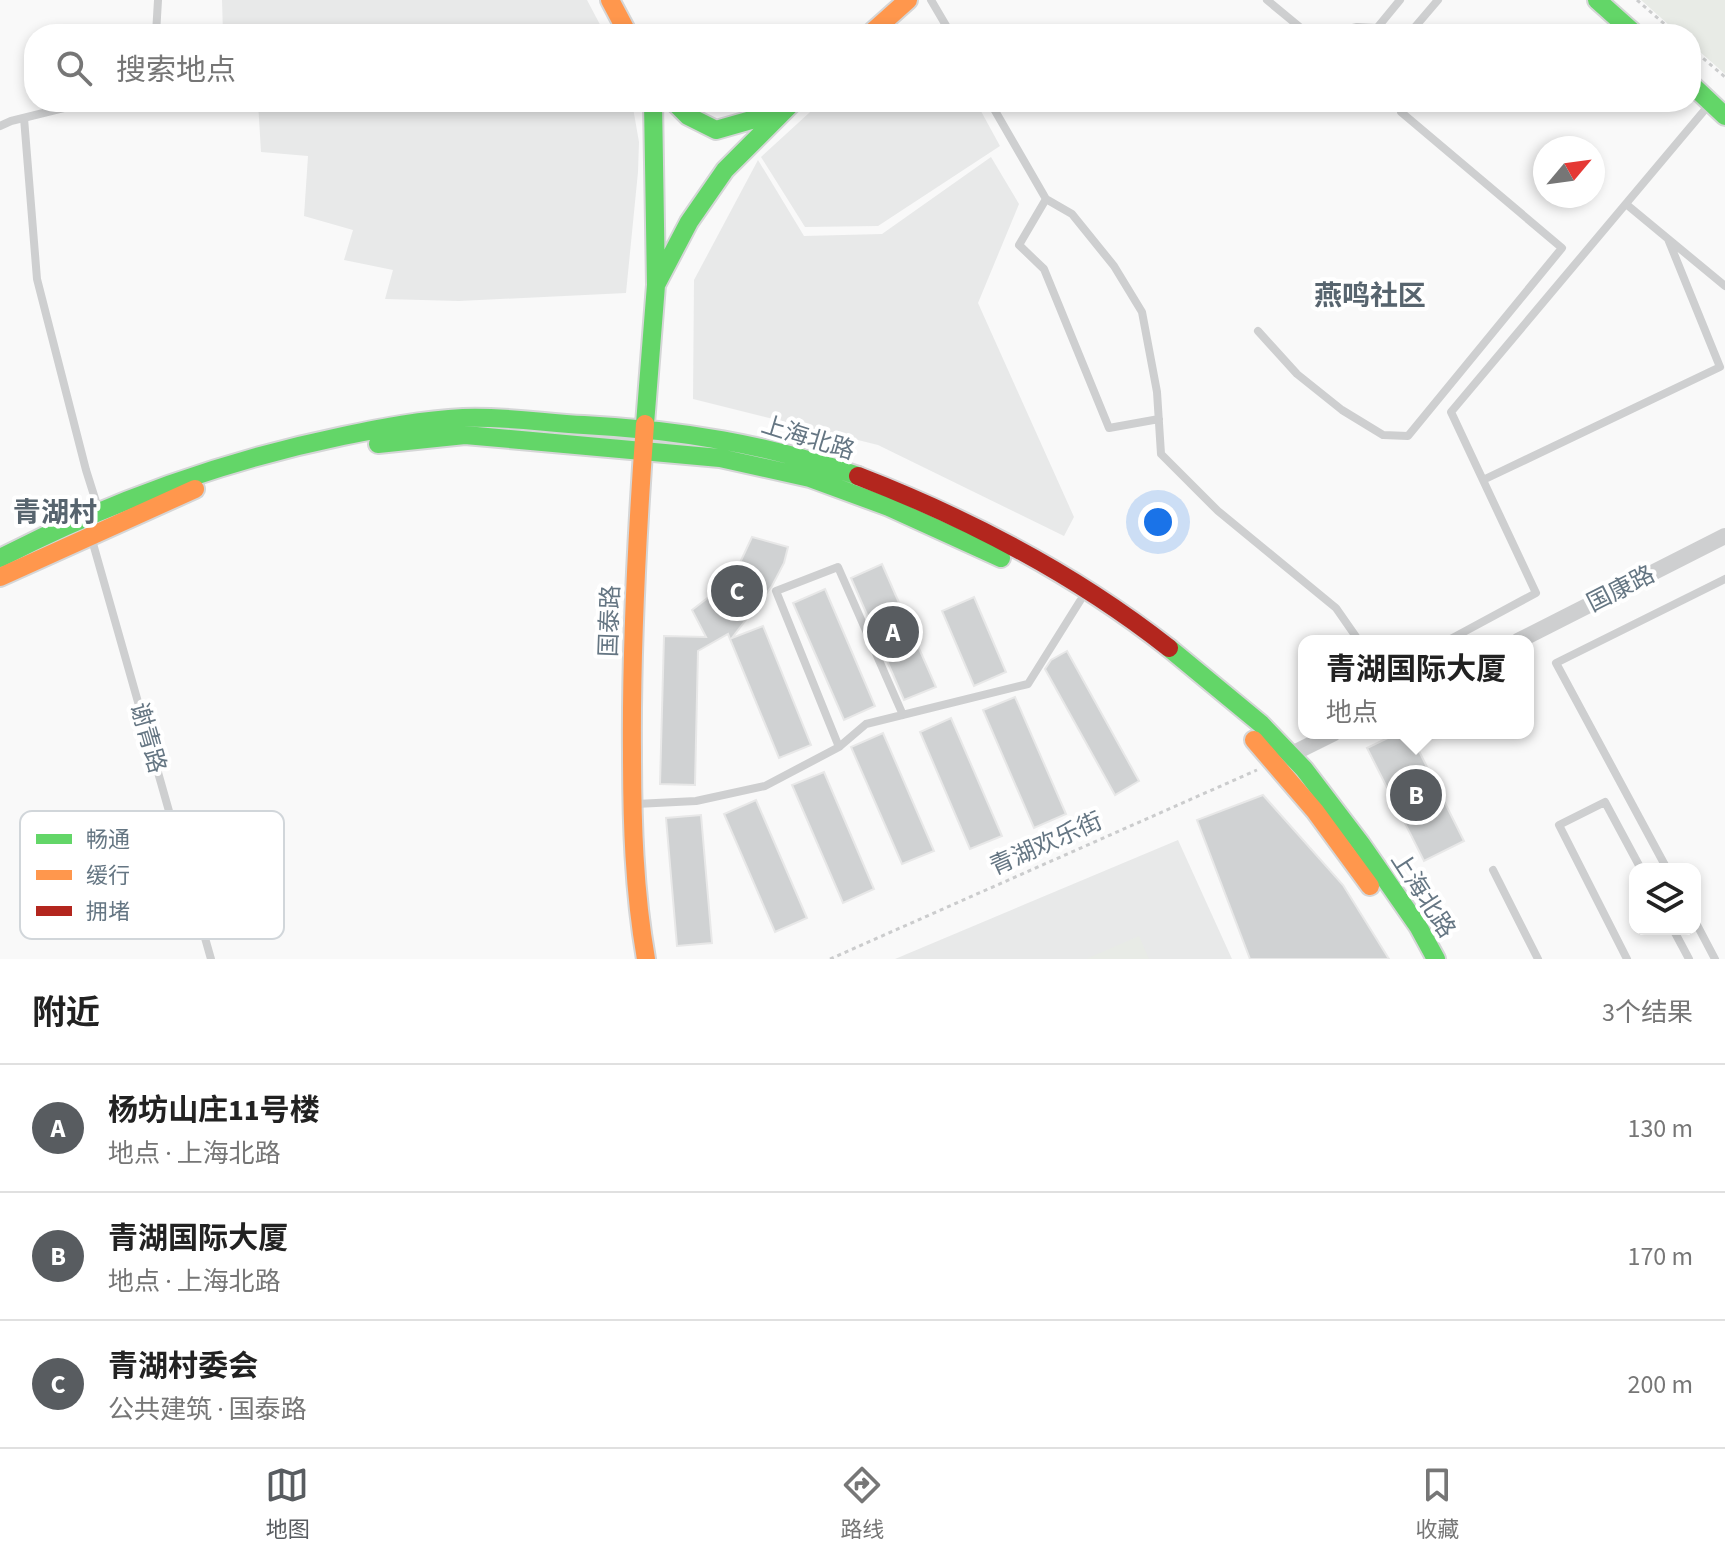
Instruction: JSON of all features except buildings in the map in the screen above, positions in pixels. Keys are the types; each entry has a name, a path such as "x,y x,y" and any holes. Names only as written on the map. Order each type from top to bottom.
{"main road":[{"path":"610,0 623,24"},
{"path":"881,24 908,0"},
{"path":"1597,0 1624,24"},
{"path":"1701,94 1725,116"},
{"name":"国泰路","path":"646,959 640,924 632,805 631,682 643,451 656,285 653,112"},
{"name":"国泰路","path":"684,112 716,130 751,122 774,112"},
{"name":"国泰路","path":"656,285 689,222 725,170 782,112"},
{"name":"上海北路","path":"0,558 91,514 171,482 260,454 396,425 463,418 645,429 724,439 810,461 965,520 1076,583 1164,641 1235,701 1362,844 1436,959"},
{"name":"上海北路","path":"0,577 199,488 299,458 383,443 465,435 720,458 810,478 889,507 985,549 1080,601 1156,656 1237,724 1284,758 1419,959"}],"street":[{"name":"国康路","path":"1530,635 1725,536"},
{"path":"1284,758 1322,739"}],"lane":[{"path":"157,24 158,0"},
{"path":"931,0 945,24"},
{"path":"1267,0 1296,24"},
{"path":"1385,24 1400,0"},
{"path":"1418,24 1438,0"},
{"path":"1458,635 1536,593 1451,412 1711,103"},
{"path":"0,126 48,112"},
{"path":"996,112 1046,199 1072,214 1114,266 1142,312 1157,392 1161,454 1218,511 1336,608 1355,635"},
{"path":"1258,331 1297,374 1342,410 1383,435 1408,436 1562,248 1401,112"},
{"name":"谢青路","path":"24,118 37,279 86,470 90,535 169,811"},
{"path":"1046,199 1019,245 1044,269 1109,428 1159,419"},
{"path":"1626,204 1725,286"},
{"path":"1483,480 1720,367 1668,239"},
{"path":"839,747 776,591 838,567 903,715"},
{"path":"1664,863 1556,663 1725,579"},
{"path":"632,805 696,801 765,786 839,747 866,724 1028,684 1080,601"},
{"path":"1627,959 1559,825 1605,802 1638,863"},
{"path":"1493,870 1538,959"},
{"path":"1701,932 1715,959"},
{"path":"1676,935 1689,959"},
{"name":"谢青路","path":"205,939 211,959"}],"path":[{"path":"1637,0 1665,24"},
{"path":"1701,57 1725,77"},
{"name":"青湖欢乐街","path":"830,959 1284,758"}],"shaded area":[{"path":"222,0 587,0 600,24 223,24"},
{"path":"1641,0 1725,0 1725,74 1701,53 1701,24 1668,24"},
{"path":"259,112 634,112 639,142 638,172 626,293 459,301 385,299 393,270 344,260 353,230 304,216 308,156 261,152"},
{"path":"810,112 981,112 1000,146 878,226 805,227 761,157"},
{"path":"991,157 1019,204 978,303 1074,517 1064,536 878,445 693,399 694,280 758,160 804,236 882,234"},
{"path":"1178,840 1232,959 895,959"},
{"path":"1139,936 1149,959 1086,959"}],"traffic: fast":[{"path":"1597,0 1624,24"},
{"path":"1701,93 1725,116"},
{"path":"645,424 656,285 653,112"},
{"path":"684,112 716,130 776,113"},
{"path":"657,283 689,222 725,170 783,112"},
{"path":"0,558 125,501 210,471 343,436 448,419 508,419 689,435 790,455 858,476"},
{"path":"378,444 465,435 720,458 810,478 889,507 1001,558"},
{"path":"1169,648 1261,724 1304,769 1418,926 1436,959"}],"traffic: slow":[{"path":"610,0 623,24"},
{"path":"881,24 908,0"},
{"path":"645,424 632,671 632,804 634,856 646,959"},
{"path":"0,577 195,489"},
{"path":"1254,740 1315,811 1370,886"}],"traffic: jam":[{"path":"858,476 1020,550 1096,596 1169,648"}],"place":[{"name":"青湖村委会","path":"737,591"},
{"name":"杨坊山庄11号楼","path":"893,632"},
{"name":"青湖国际大厦","path":"1416,795"}],"district":[{"name":"燕鸣社区","path":"1370,296"},
{"name":"青湖村","path":"55,513"}]}
